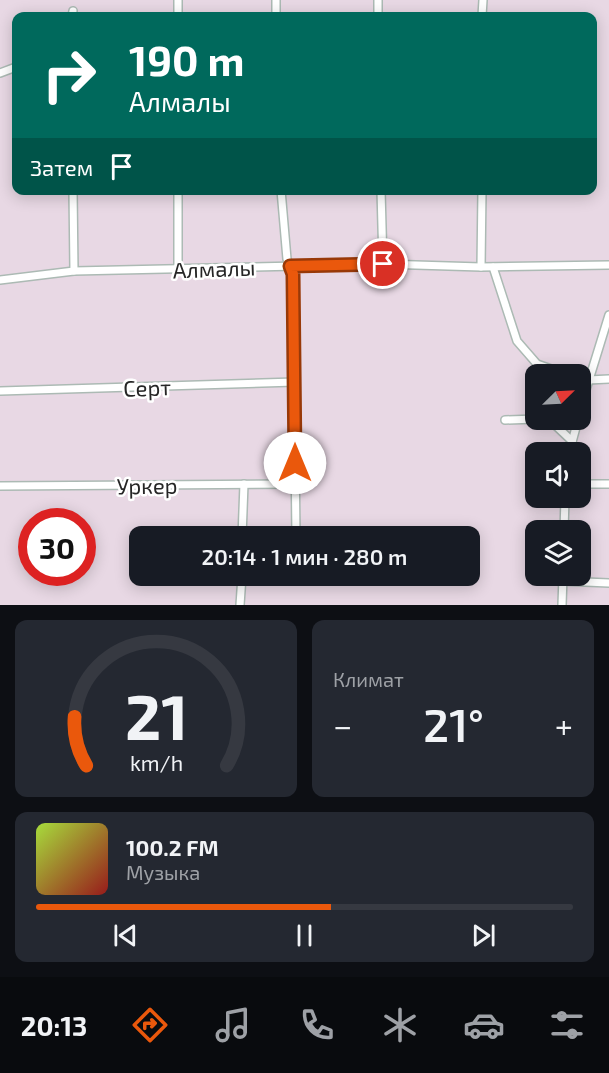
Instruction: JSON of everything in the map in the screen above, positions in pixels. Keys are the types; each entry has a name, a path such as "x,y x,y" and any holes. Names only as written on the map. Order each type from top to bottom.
{"street":[{"path":"73,195 74,271"},
{"path":"178,195 178,270"},
{"path":"282,195 290,266 293,274 296,526"},
{"path":"381,195 383,264"},
{"path":"481,267 482,195"},
{"name":"Алмалы","path":"0,280 74,271 383,264 481,267 609,265"},
{"path":"493,267 516,341 537,364"},
{"path":"591,365 609,315"},
{"path":"591,381 609,379"},
{"name":"Серт","path":"0,391 295,382"},
{"path":"505,420 525,419"},
{"path":"560,430 572,441 575,430"},
{"path":"242,526 244,484"},
{"name":"Уркер","path":"0,486 294,484"},
{"path":"591,484 609,484"},
{"path":"591,581 609,583"},
{"path":"240,605 241,586"},
{"path":"562,605 563,586"}],"route":[{"path":"295,463 293,274 290,266 383,264"}]}
